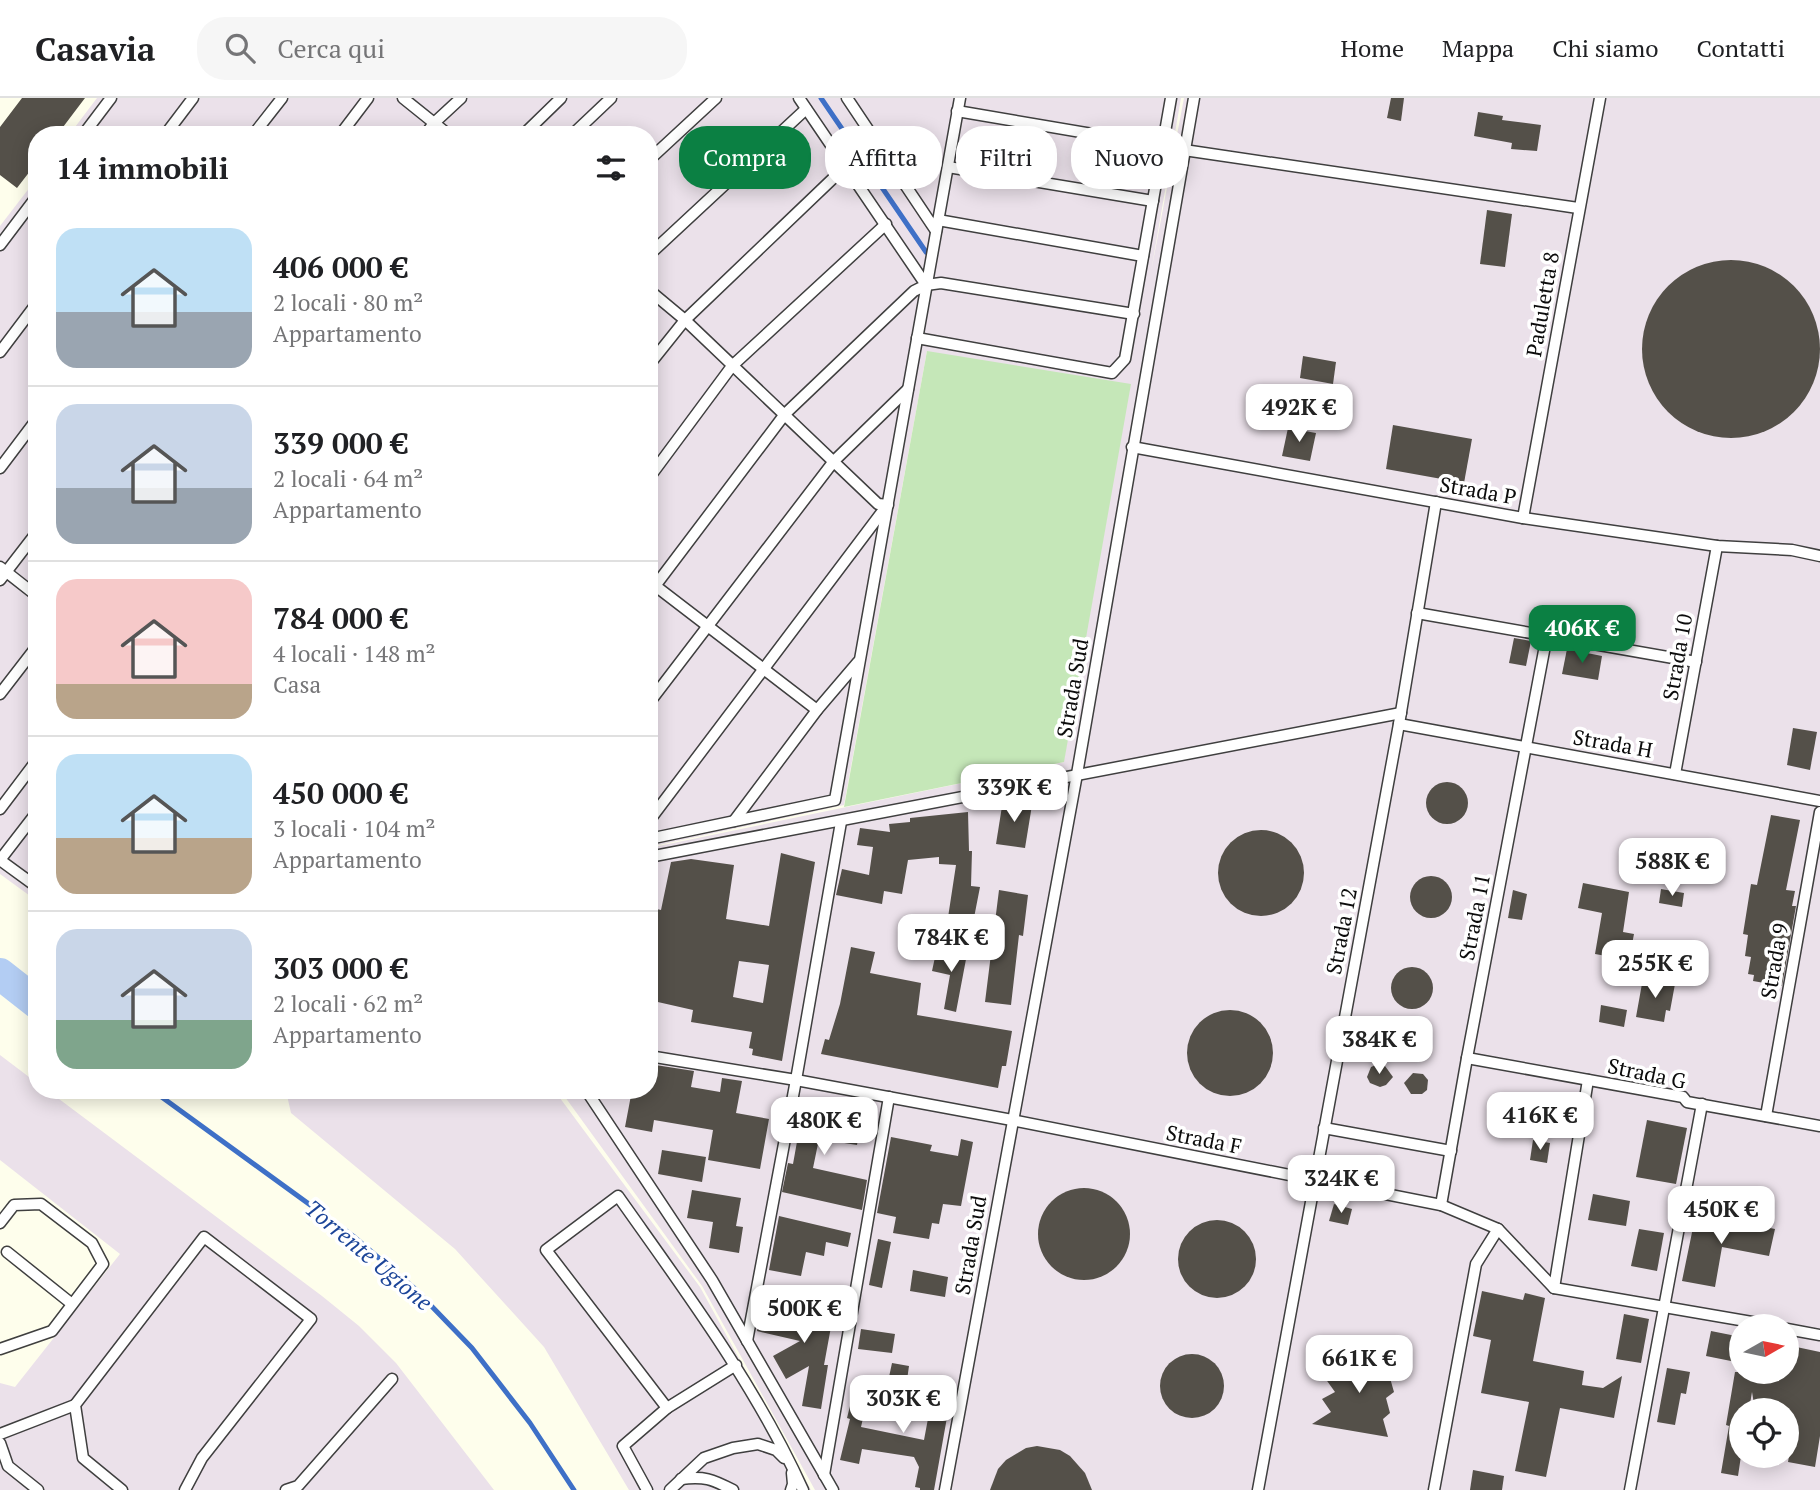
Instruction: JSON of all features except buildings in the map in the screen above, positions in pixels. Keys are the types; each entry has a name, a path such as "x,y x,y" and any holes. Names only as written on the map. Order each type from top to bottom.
{"lane":[{"path":"90,126 111,98"},
{"path":"172,126 193,98"},
{"path":"260,126 282,98"},
{"path":"347,126 368,98"},
{"path":"403,98 438,126"},
{"path":"432,126 461,98"},
{"path":"532,126 561,98"},
{"path":"581,126 610,98"},
{"path":"658,152 716,98"},
{"path":"799,98 825,136"},
{"path":"847,98 937,226 1143,256"},
{"path":"658,837 835,800 960,98"},
{"path":"1166,126 1171,98"},
{"name":"Strada Sud","path":"1188,129 1194,98"},
{"name":"Paduletta 8","path":"1523,518 1600,98"},
{"path":"658,247 806,109"},
{"path":"957,111 1071,130"},
{"path":"1188,151 1578,208"},
{"path":"948,167 1153,201"},
{"path":"658,354 685,320 825,186"},
{"path":"862,189 926,285"},
{"path":"917,338 1112,373 1125,359 1155,189"},
{"name":"Strada Sud","path":"945,1490 1077,774 1177,189"},
{"path":"0,245 28,208"},
{"path":"658,466 732,366 886,224"},
{"path":"658,578 785,414 914,291 926,285 941,283 1134,314"},
{"path":"658,298 878,504 888,505"},
{"path":"0,352 28,315"},
{"path":"658,691 834,461 908,389"},
{"path":"0,468 28,431"},
{"name":"Strada P","path":"1132,447 1523,518 1717,546 1792,550 1820,556"},
{"name":"Strada 12","path":"1258,1490 1401,713 1436,502"},
{"path":"658,809 888,505"},
{"path":"28,543 2,573 28,590"},
{"name":"Strada 10","path":"1675,774 1717,546"},
{"path":"658,592 708,626 817,710"},
{"path":"1417,613 1696,662"},
{"name":"Strada 11","path":"1441,1205 1547,635"},
{"path":"0,694 28,658"},
{"path":"734,821 817,710 860,660"},
{"path":"658,855 1401,713"},
{"name":"Strada H","path":"1399,724 1820,801"},
{"path":"0,809 28,772"},
{"name":"Strada 9","path":"1766,1116 1820,812"},
{"path":"747,1341 841,821"},
{"path":"28,824 0,860 28,880"},
{"name":"Strada F","path":"658,1057 1012,1120 1441,1205 1498,1229 1554,1287"},
{"name":"Strada G","path":"1467,1058 1683,1097 1687,1101 1820,1126"},
{"path":"1588,1080 1554,1287 1729,1318"},
{"path":"824,1475 889,1097"},
{"path":"592,1099 712,1280 833,1490"},
{"path":"1630,1490 1702,1104"},
{"path":"1324,1128 1451,1151"},
{"path":"667,1408 546,1250 618,1196 736,1365 803,1490"},
{"path":"0,1223 15,1205 41,1204 92,1243 103,1264 52,1331 0,1349"},
{"path":"1434,1490 1476,1265 1498,1229"},
{"path":"0,1434 75,1405 204,1237 311,1319 202,1458 185,1490"},
{"path":"7,1252 72,1304"},
{"path":"1799,1331 1820,1335"},
{"path":"647,1490 623,1446 667,1408 736,1365"},
{"path":"286,1490 298,1486 392,1379"},
{"path":"75,1405 83,1458 122,1490"},
{"path":"0,1443 8,1466 38,1490"},
{"path":"670,1490 704,1458 733,1448 758,1444 776,1450 791,1464 793,1484 790,1490"},
{"path":"681,1480 699,1476 715,1480 733,1490"}],"shaded area":[{"path":"97,98 1181,98 1176,126 1071,126 1071,189 1165,189 1151,272 1167,189 1188,189 1188,126 1179,126 1184,98 1820,98 1820,1490 815,1490 702,1286 567,1099 658,1099 658,846 1064,762 927,351 844,805 658,845 658,126 76,126"},
{"path":"28,190 28,894 0,874 0,226"},
{"path":"0,1055 28,1076 28,1099 59,1099 359,1326 396,1363 494,1490 0,1490 0,1383 15,1387 120,1254 0,1160"},
{"path":"288,1099 561,1099 700,1287 811,1490 629,1490 544,1347 455,1249 291,1113"}],"green space":[{"path":"927,351 1131,384 1064,762 844,807"}],"waterway":[{"path":"821,98 926,252"},
{"name":"Torrente Ugione","path":"0,974 28,996"},
{"name":"Torrente Ugione","path":"164,1099 353,1236 414,1288 472,1348 530,1423 574,1490"}]}
